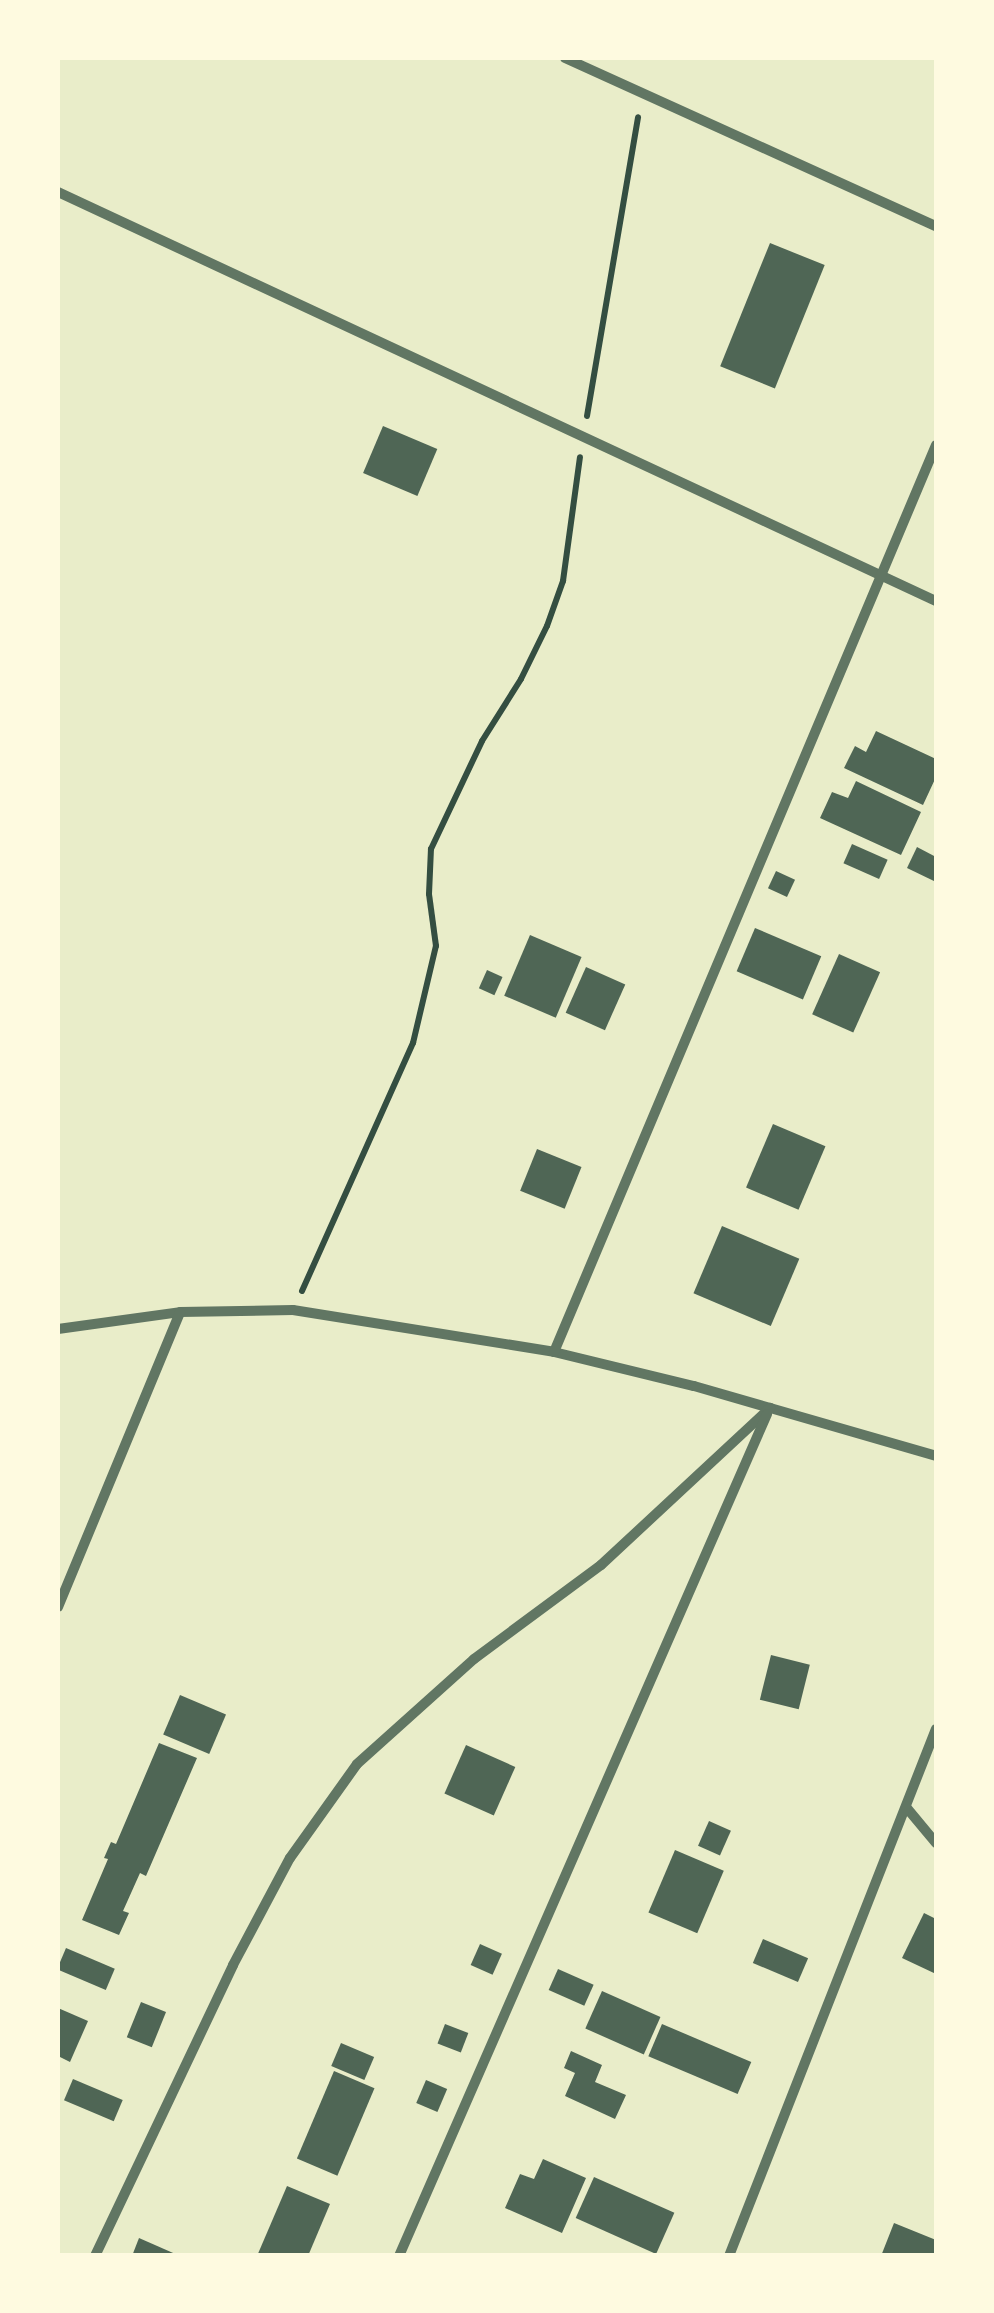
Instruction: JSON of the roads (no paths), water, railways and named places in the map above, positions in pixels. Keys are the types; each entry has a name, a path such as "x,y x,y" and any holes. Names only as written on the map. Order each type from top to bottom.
{"street":[{"path":"566,58 936,226"},
{"path":"58,192 936,602"},
{"path":"554,1352 936,445"},
{"path":"58,1329 180,1312 293,1310 554,1352 936,1456"},
{"path":"58,1607 180,1312"},
{"path":"95,2256 282,1874 358,1764 474,1659 601,1565 770,1408"},
{"path":"399,2256 770,1408"},
{"path":"730,2256 936,1729"},
{"path":"906,1807 936,1843"}]}
